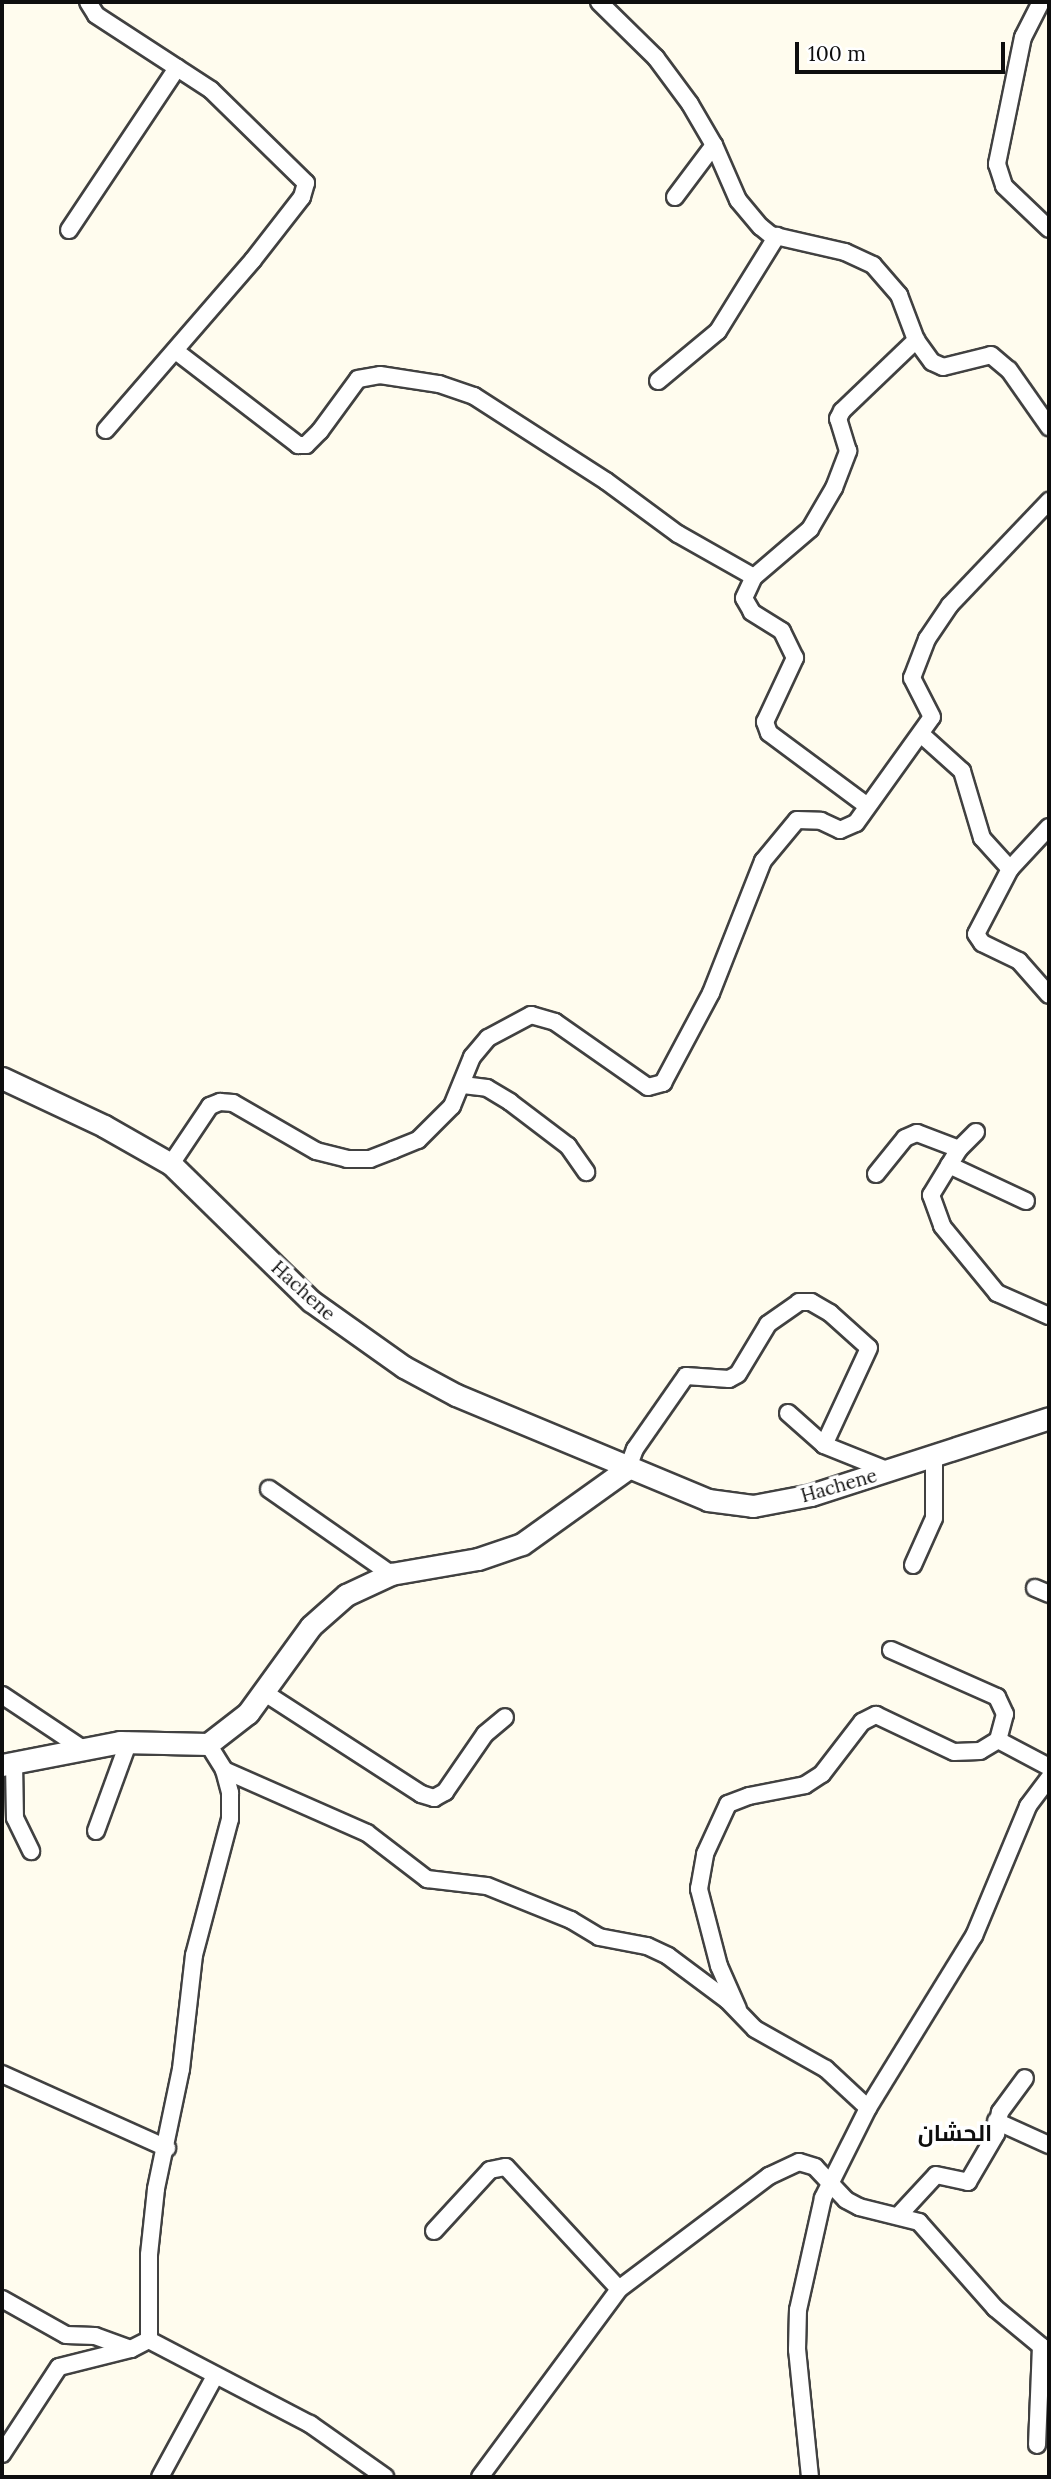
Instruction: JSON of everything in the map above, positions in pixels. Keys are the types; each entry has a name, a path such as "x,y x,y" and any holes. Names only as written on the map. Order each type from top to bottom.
{"street":[{"path":"88,2 96,15 211,90 306,183 302,197 177,352 106,430"},
{"path":"599,2 656,58 715,145 738,200 761,227 777,236 845,252 873,265 899,295 916,340 939,366 991,355 1009,370 1049,427"},
{"path":"1041,2 1023,37 997,164 1004,186 1049,229"},
{"path":"69,230 177,68"},
{"path":"674,197 715,145"},
{"path":"658,381 729,317 777,236"},
{"path":"866,804 766,728 795,658 782,631 746,604 754,577 798,543 834,488 848,452 838,419 842,411 916,340"},
{"path":"177,352 298,445 306,445 320,431 358,379 380,375 415,380 474,396 678,534 754,577"},
{"path":"171,1164 210,1107 220,1102 233,1103 316,1151 347,1159 370,1159 418,1140 452,1106 463,1085 472,1057 488,1038 531,1015 555,1023 641,1083 658,1087 711,993 753,877 776,842 789,827 806,818 846,830 922,735 932,717 912,678 926,639 950,605 1049,501"},
{"path":"922,735 962,772 982,838 1010,869"},
{"path":"1049,827 1010,869 986,911 978,939 1019,961 1049,995"},
{"name":"Hachene","path":"2,1079 104,1126 171,1164 282,1275 373,1347 456,1395 708,1500 753,1506 811,1495 1049,1418"},
{"path":"463,1085 487,1088 510,1102 568,1146 586,1172"},
{"path":"976,1132 959,1149 931,1195 942,1226 997,1293 1049,1316"},
{"path":"876,1174 905,1138 918,1133 959,1149"},
{"path":"949,1165 1026,1201"},
{"path":"31,1851 15,1818 8,1763 80,1747 129,1741 208,1744 230,1730 265,1693 321,1614 352,1591 391,1574 478,1559 522,1544 628,1468 635,1449 686,1376 729,1379 737,1374 768,1324 799,1303 811,1302 830,1313 869,1348 824,1445"},
{"path":"788,1413 824,1445 889,1471"},
{"path":"913,1565 934,1518 937,1478 934,1455"},
{"path":"269,1489 391,1574"},
{"path":"740,2015 719,1966 699,1889 705,1854 728,1804 805,1785 822,1774 862,1722 876,1715 954,1752 980,1751 998,1740 1005,1714 997,1697 891,1650"},
{"path":"265,1693 421,1794 434,1798 445,1792 485,1734 505,1717"},
{"path":"2,1695 80,1747"},
{"path":"998,1740 1049,1767"},
{"path":"96,1831 129,1741"},
{"path":"149,2340 153,2221 167,2148 194,1955 230,1819 230,1793 224,1770 208,1744"},
{"path":"224,1770 367,1833 427,1879 487,1886 572,1920 598,1937 656,1950 727,2000 755,2029 826,2070 867,2108"},
{"path":"810,2477 797,2350 798,2310 811,2233 867,2108 974,1936 1028,1806 1049,1778"},
{"path":"2,2074 167,2148"},
{"path":"899,2215 936,2175 968,2182 996,2134 996,2121 1025,2078"},
{"path":"996,2121 1046,2144 1049,2161"},
{"path":"480,2477 619,2289 788,2165 807,2163 832,2181 846,2200 859,2207 887,2217 899,2215 919,2222 995,2308 1041,2346 1037,2445"},
{"path":"434,2231 490,2170 506,2167 619,2289"},
{"path":"2,2299 66,2335 95,2336 131,2350"},
{"path":"2,2454 60,2367 131,2350 149,2340"},
{"path":"149,2340 310,2424 382,2476"},
{"path":"160,2477 215,2376"}],"district":[{"name":"الحشان","path":"955,2133"}]}
